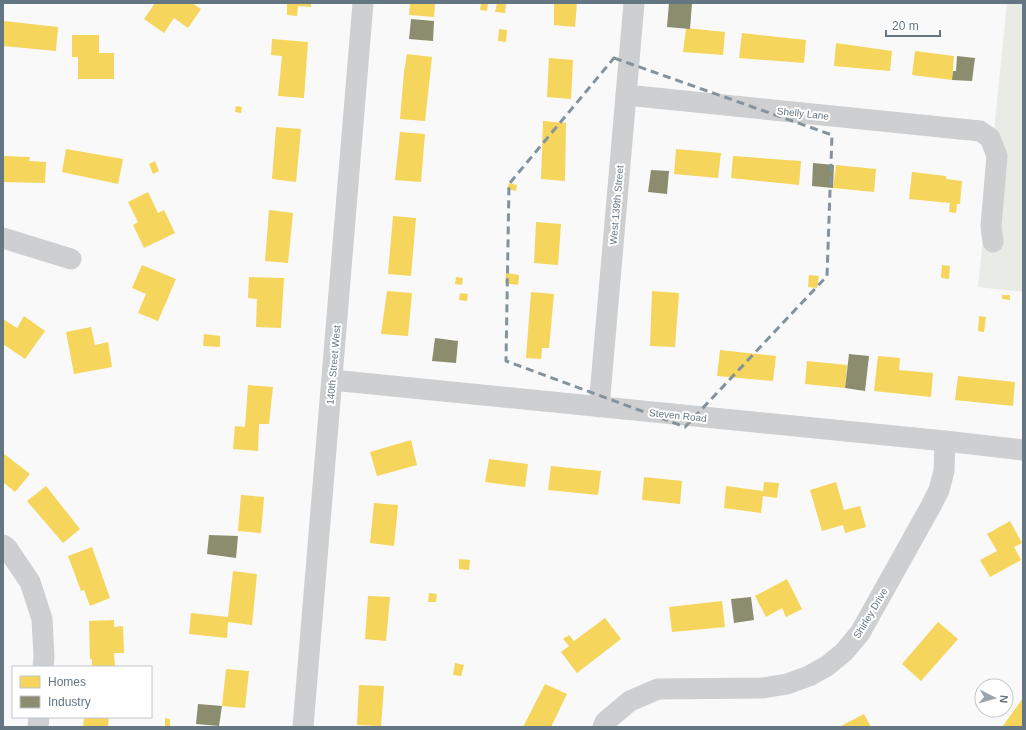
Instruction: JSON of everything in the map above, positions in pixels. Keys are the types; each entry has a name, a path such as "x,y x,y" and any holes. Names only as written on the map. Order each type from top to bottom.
{"street":[{"name":"140th Street West","path":"304,727 364,3"},
{"name":"West 139th Street","path":"599,407 634,3"},
{"name":"Shelly Lane","path":"626,95 980,131 990,138 997,156 991,226 993,242"},
{"path":"3,238 71,258"},
{"name":"Steven Road","path":"332,380 1023,450"},
{"name":"Shirley Drive","path":"603,727 605,722 630,701 658,689 763,688 787,684 809,676 827,666 844,652 860,633 939,490 944,472 945,441"},
{"path":"3,545 7,548 30,582 42,619 43,666"}],"highlighted area":[{"path":"614,58 832,135 827,276 685,427 506,361 509,184"}],"shaded area":[{"path":"1007,3 1023,3 1023,292 978,287"}],"building: Homes":[{"path":"155,3 192,3 201,9 188,28 174,18 164,33 144,19"},
{"path":"287,3 311,3 311,7 298,6 297,16 287,15"},
{"path":"410,3 435,3 434,17 409,15"},
{"path":"481,3 488,3 487,11 480,10"},
{"path":"497,3 506,4 505,13 495,12"},
{"path":"554,3 577,3 575,27 554,25"},
{"path":"4,21 58,27 56,51 3,46"},
{"path":"686,28 725,32 723,55 683,52"},
{"path":"499,29 507,30 506,42 498,41"},
{"path":"742,33 806,40 804,63 739,58"},
{"path":"72,35 99,35 99,53 114,53 114,79 78,79 78,57 72,57"},
{"path":"272,39 308,42 304,98 278,96 282,56 271,55"},
{"path":"836,43 892,51 890,71 834,66"},
{"path":"915,51 954,56 952,80 912,75"},
{"path":"407,54 432,57 425,121 400,119"},
{"path":"549,58 573,60 571,99 547,97"},
{"path":"236,106 242,107 241,113 235,112"},
{"path":"543,121 566,123 565,181 541,179"},
{"path":"276,127 301,129 296,182 272,179"},
{"path":"400,132 425,134 421,182 395,180"},
{"path":"66,149 123,159 118,184 62,172"},
{"path":"676,149 721,153 718,178 674,174"},
{"path":"3,156 30,157 29,161 46,162 45,183 3,182"},
{"path":"733,156 801,161 799,185 731,178"},
{"path":"155,161 159,171 153,174 149,164"},
{"path":"836,165 876,169 874,192 833,188"},
{"path":"912,172 946,176 946,179 962,181 960,204 957,204 956,213 949,212 950,203 909,199"},
{"path":"509,183 517,185 516,191 507,189"},
{"path":"148,192 158,213 164,210 175,233 144,248 133,225 138,222 128,202"},
{"path":"269,210 293,213 288,263 265,261"},
{"path":"393,216 416,218 411,276 388,274"},
{"path":"536,222 561,224 558,265 534,263"},
{"path":"142,265 176,279 158,321 138,313 146,294 132,288"},
{"path":"942,265 950,266 949,279 941,278"},
{"path":"506,273 519,275 518,285 505,283"},
{"path":"809,275 819,276 817,288 808,287"},
{"path":"249,277 284,278 281,328 256,327 257,299 248,298"},
{"path":"456,277 463,278 462,285 455,284"},
{"path":"387,291 412,293 408,336 381,334"},
{"path":"652,291 679,293 675,347 650,346"},
{"path":"531,292 554,294 549,348 542,348 541,359 526,358"},
{"path":"460,293 468,294 467,301 459,300"},
{"path":"1002,295 1010,295 1010,300 1002,299"},
{"path":"24,316 45,331 25,359 3,344 3,319 17,328"},
{"path":"979,316 986,317 984,332 978,331"},
{"path":"91,327 95,345 108,342 112,367 74,374 66,332"},
{"path":"204,334 220,336 220,347 203,346"},
{"path":"720,350 776,356 773,381 717,376"},
{"path":"878,356 900,358 899,370 933,373 931,397 874,391"},
{"path":"807,361 847,365 845,388 805,384"},
{"path":"958,376 1015,382 1013,406 955,400"},
{"path":"248,385 273,387 269,424 259,424 258,451 233,449 235,426 245,427"},
{"path":"411,440 417,465 377,476 370,452"},
{"path":"3,453 30,474 15,492 3,482"},
{"path":"489,459 528,464 525,487 485,482"},
{"path":"551,466 601,471 598,495 548,490"},
{"path":"644,477 682,481 680,504 642,500"},
{"path":"764,482 779,483 777,498 763,496 761,513 724,508 726,486 763,491"},
{"path":"836,482 844,510 860,506 866,527 845,533 843,525 822,531 810,490"},
{"path":"46,486 80,529 63,543 27,501"},
{"path":"241,495 264,497 261,533 238,531"},
{"path":"374,503 398,505 394,546 370,543"},
{"path":"1010,521 1022,543 1014,547 1021,560 990,577 980,560 997,551 987,534"},
{"path":"92,547 110,598 90,606 84,590 81,591 68,556"},
{"path":"459,559 470,560 469,570 459,569"},
{"path":"233,571 257,574 252,625 228,622 227,638 189,634 191,613 228,617"},
{"path":"787,579 802,609 786,617 782,608 766,617 755,596"},
{"path":"429,593 437,594 436,602 428,602"},
{"path":"368,596 390,597 386,641 365,639"},
{"path":"722,601 725,627 672,632 669,607"},
{"path":"605,618 621,639 577,673 561,652 569,646 563,639 569,635 574,641"},
{"path":"114,620 114,627 123,626 124,653 114,653 115,666 92,666 92,659 90,659 89,621"},
{"path":"938,622 958,639 921,681 902,664"},
{"path":"455,663 464,665 461,676 453,675"},
{"path":"226,669 249,671 245,708 222,706"},
{"path":"545,684 567,694 551,727 523,727"},
{"path":"359,685 384,686 381,726 357,725"},
{"path":"1023,698 1023,727 1002,727 1009,718 1014,718 1014,710"},
{"path":"864,714 871,727 839,727"},
{"path":"84,718 109,718 108,727 83,727"},
{"path":"165,718 170,719 170,726 165,726"}],"building: Industry":[{"path":"669,3 692,3 690,29 667,27"},
{"path":"411,19 434,21 433,41 409,39"},
{"path":"957,56 975,58 972,81 952,80 953,71 956,71"},
{"path":"813,163 834,165 833,188 812,186"},
{"path":"651,170 669,171 667,194 648,192"},
{"path":"435,338 458,341 456,363 432,361"},
{"path":"849,354 869,356 865,391 845,388"},
{"path":"209,535 238,536 236,558 207,554"},
{"path":"751,597 754,620 734,623 731,599"},
{"path":"198,704 222,706 219,726 196,724"}]}
